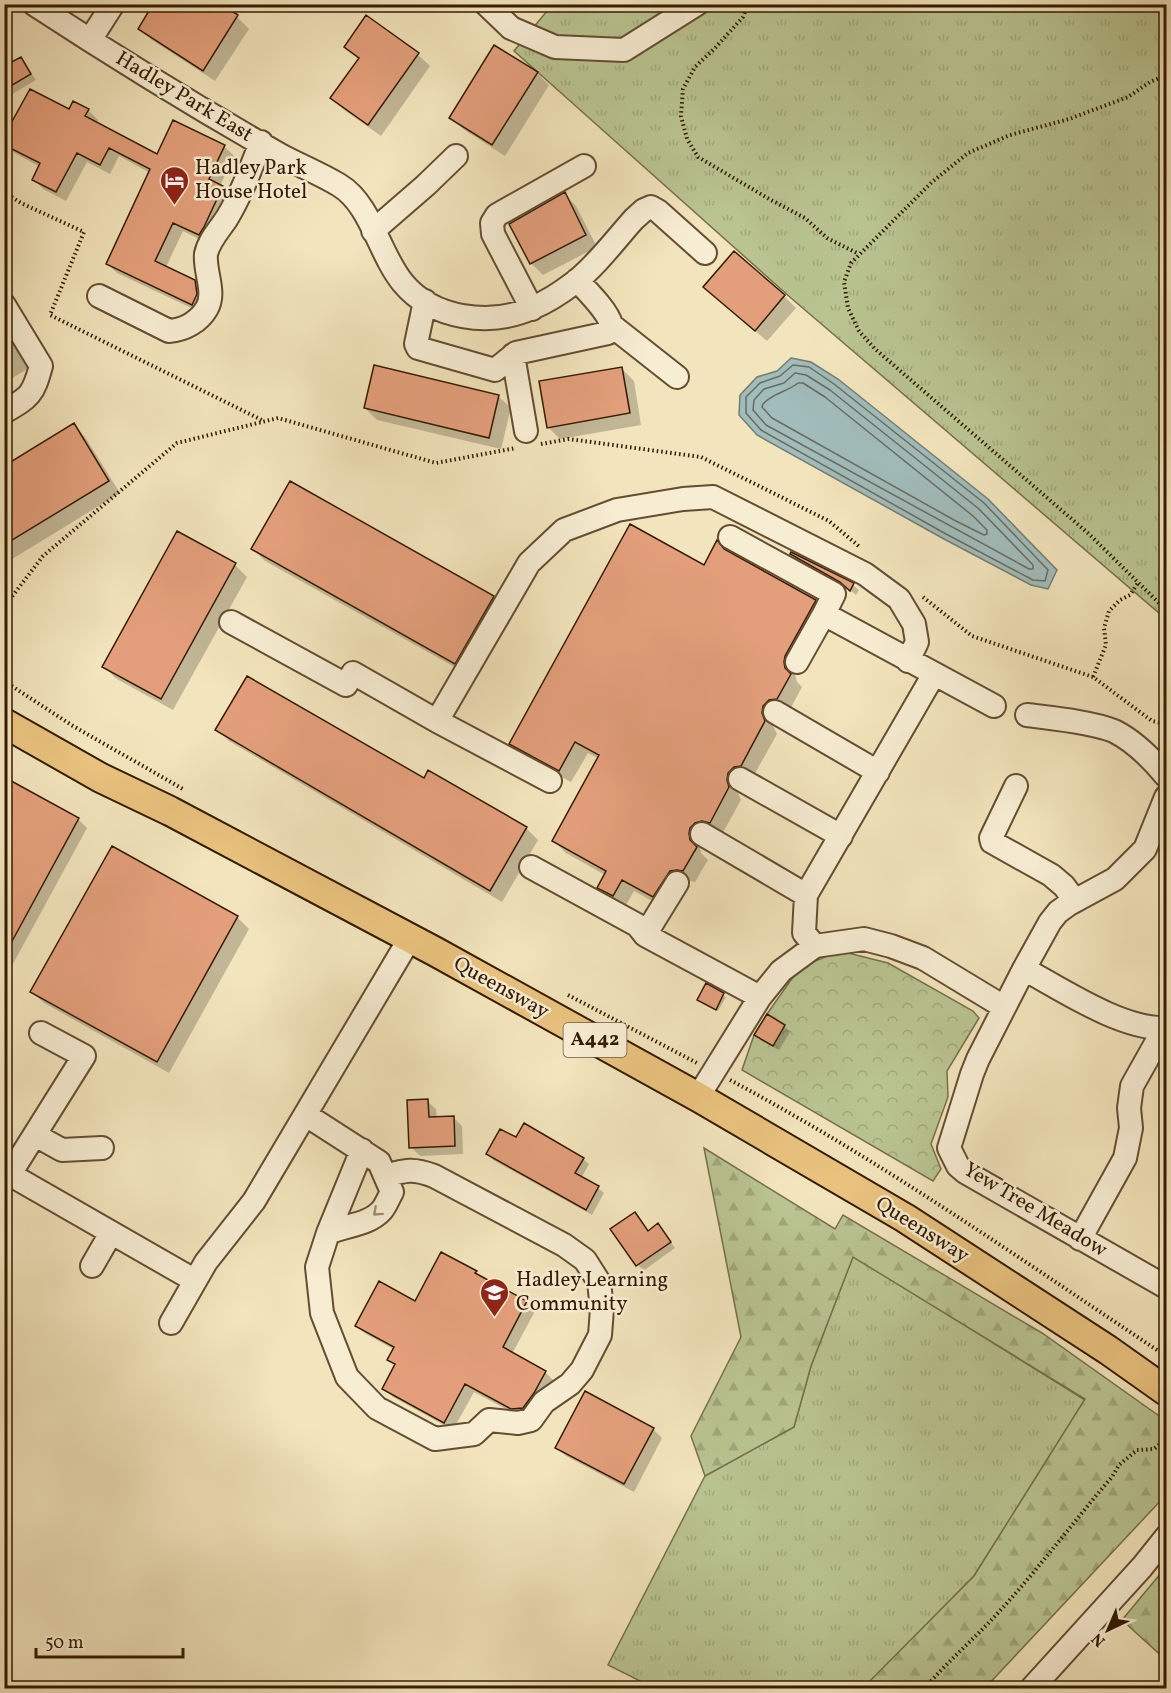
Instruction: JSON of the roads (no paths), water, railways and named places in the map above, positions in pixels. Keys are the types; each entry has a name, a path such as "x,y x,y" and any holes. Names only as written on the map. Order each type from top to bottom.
{"main road":[{"name":"Queensway","path":"4,723 101,778 410,938 698,1097 905,1218 1167,1391"}],"street":[{"name":"Hadley Park East","path":"34,4 127,64 346,189 360,206 403,283 425,301 457,316 480,318 532,309 577,280 634,219 651,207 705,253"},
{"path":"90,40 114,4"},
{"path":"486,4 511,28 555,47 624,50 697,4"},
{"path":"99,296 169,330 178,330 194,323 204,313 210,300 207,251 241,189 261,142"},
{"path":"374,231 426,186 456,156"},
{"path":"532,309 493,234 492,223 497,215 584,166"},
{"path":"577,280 611,324 677,377"},
{"path":"425,301 416,344 418,348 495,370 513,356 535,348 608,333 611,324"},
{"path":"4,306 41,366 36,385 28,398 4,412"},
{"path":"513,356 526,431"},
{"path":"437,721 529,563 564,530 617,510 683,499 713,497 865,574 899,599 914,624 917,642 908,661"},
{"path":"730,537 834,594 797,662"},
{"path":"824,614 994,706"},
{"path":"231,622 346,685 353,673 550,781"},
{"path":"814,946 804,933 806,895 934,674"},
{"path":"775,712 878,772"},
{"path":"1027,715 1112,730 1136,747 1167,776"},
{"path":"740,779 841,836"},
{"path":"1016,786 991,838 992,842 1051,875 1064,886 1074,901"},
{"name":"Yew Tree Meadow","path":"1167,796 1144,849 1115,879 1074,901 1054,917 1023,969 972,1074 950,1148 958,1166 966,1172 1167,1287"},
{"path":"702,834 806,895"},
{"path":"531,867 637,925 645,934 760,998"},
{"path":"645,934 677,883"},
{"path":"171,1323 194,1280 216,1248 254,1201 410,938"},
{"path":"698,1097 760,998 781,971 814,946 864,939 891,946 923,958 1004,1007"},
{"path":"1023,969 1122,1020 1147,1028 1165,1028 1132,1086 1129,1108 1131,1128 1125,1158 1080,1239"},
{"path":"41,1033 84,1056 35,1135 7,1172 194,1280"},
{"path":"306,1115 379,1162 392,1192 382,1210 364,1223 342,1227 328,1233"},
{"path":"35,1135 62,1150 102,1148"},
{"path":"362,1150 328,1233 317,1267 322,1313 347,1377 377,1408 435,1439 474,1434 489,1420 518,1423 531,1420 544,1402 570,1384 582,1370 600,1335 602,1309 599,1282 585,1260 564,1245 434,1176 420,1170 408,1169 385,1176"},
{"path":"92,1266 111,1233"},
{"path":"1032,1689 1167,1537"}],"water":[{"path":"791,358 811,362 838,379 988,499 1057,570 1048,589 1031,585 944,539 757,435 739,415 740,395 757,377 777,371"}],"place":[{"name":"Hadley Park House Hotel","path":"174,206"},
{"name":"Hadley Learning Community","path":"495,1318"}]}
